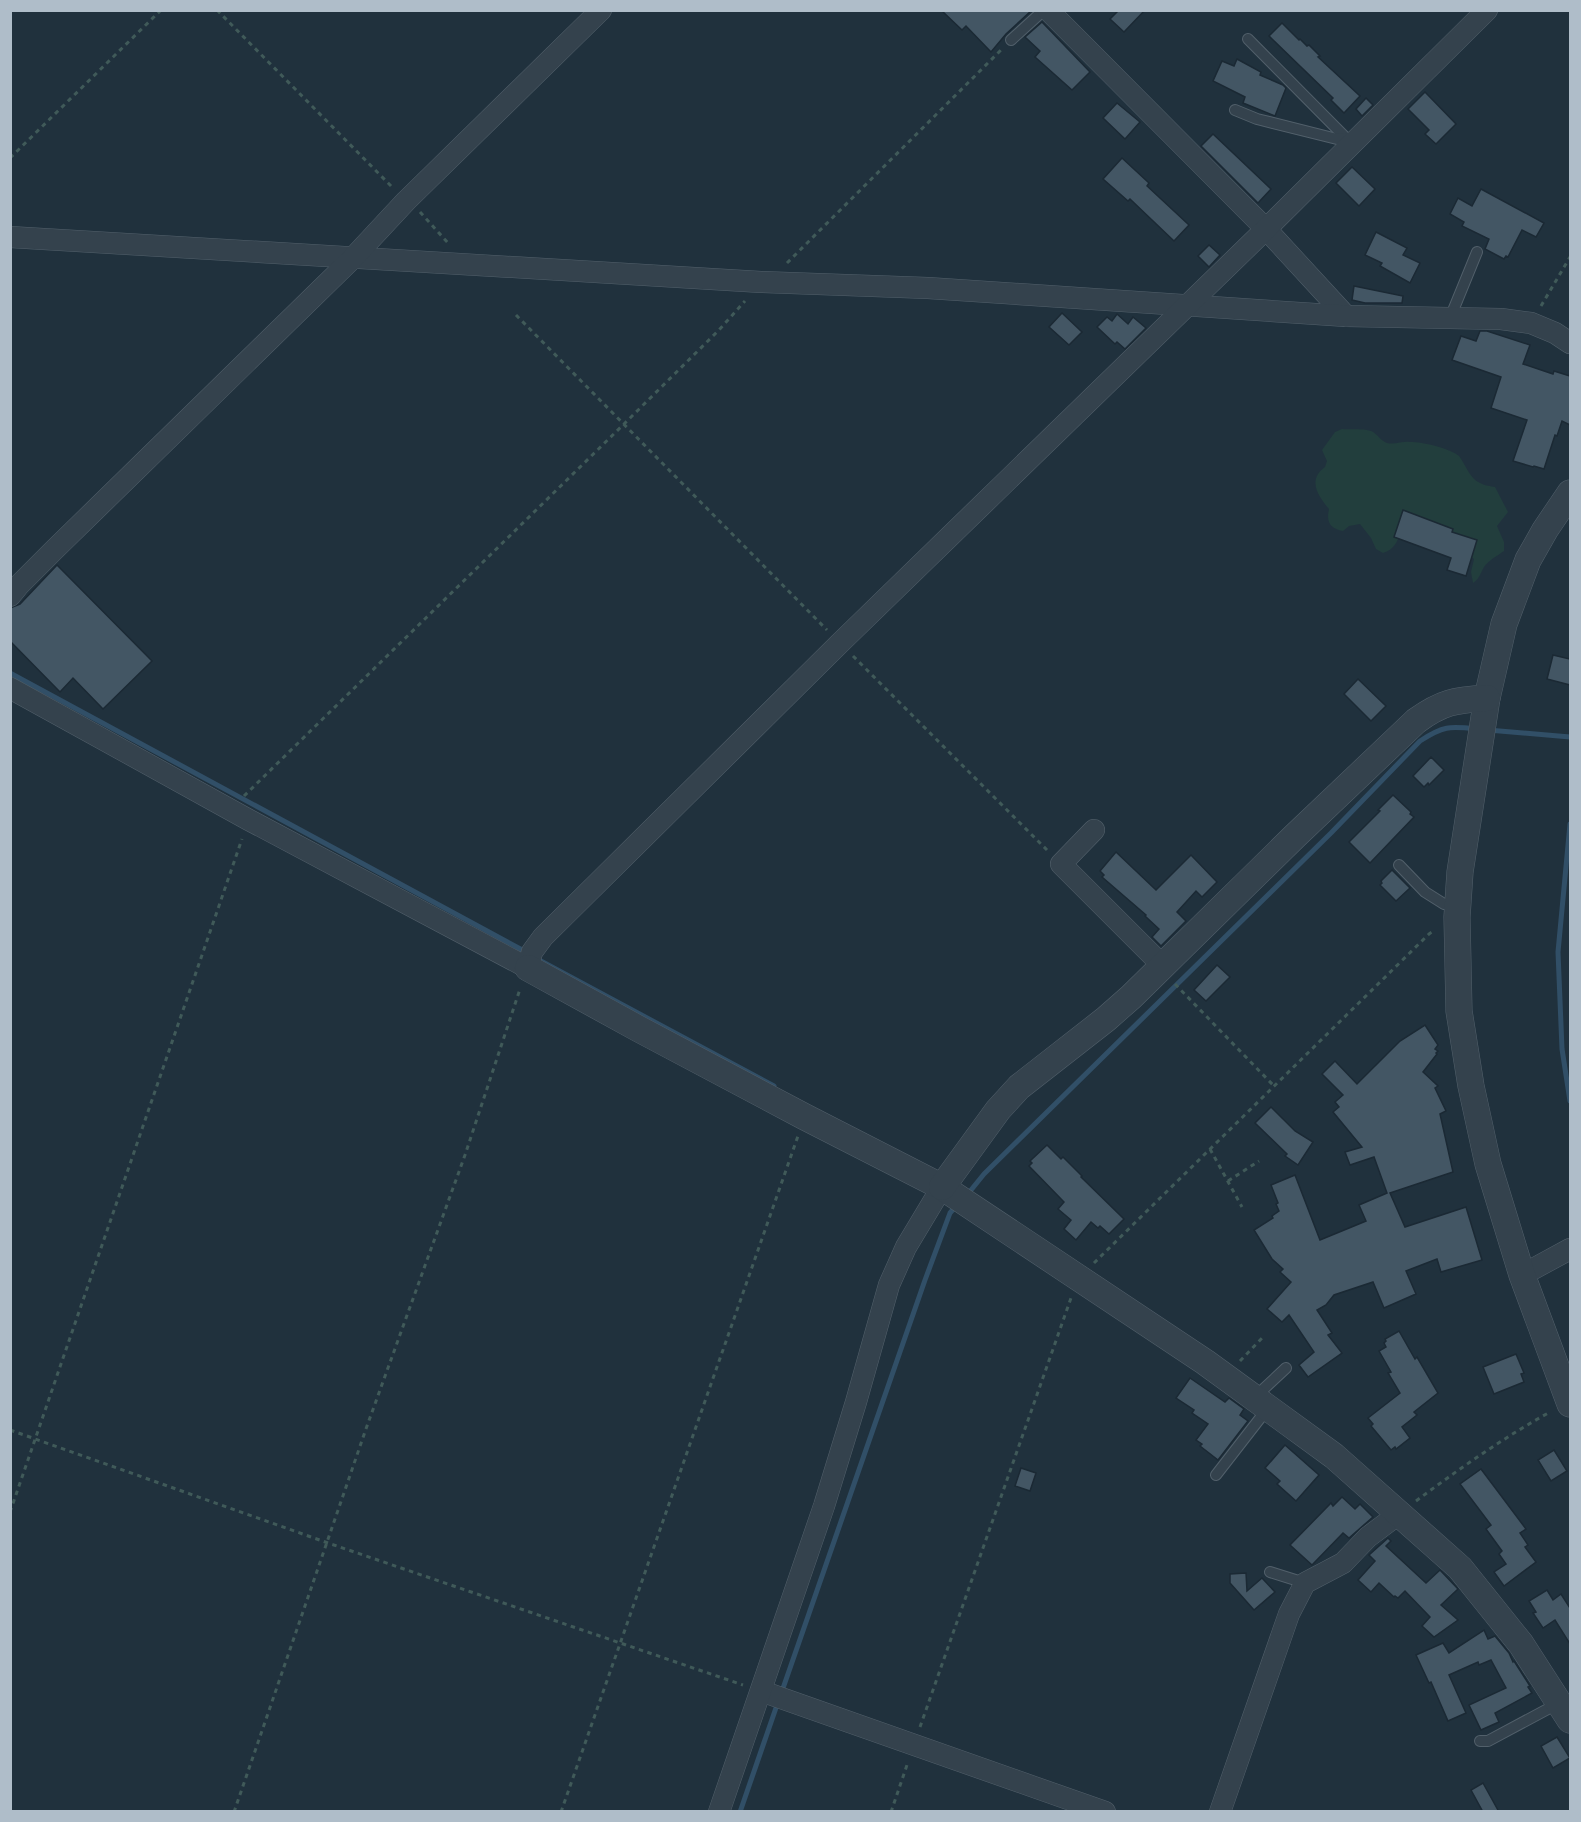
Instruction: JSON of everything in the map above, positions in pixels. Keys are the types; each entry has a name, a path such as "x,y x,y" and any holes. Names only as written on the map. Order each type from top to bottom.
{"street":[{"path":"10,596 601,10"},
{"path":"1046,10 1266,229 1346,316"},
{"path":"528,968 532,952 543,938 840,643 1266,229 1349,141 1487,10"},
{"path":"10,237 352,259 766,282 928,288 1346,316 1502,319 1531,323 1555,333 1570,344"},
{"path":"1570,494 1528,560 1504,624 1487,698 1460,873 1458,906 1459,1011 1471,1086 1488,1164 1522,1275 1570,1403"},
{"path":"10,688 230,810 805,1118 942,1187 1225,1376 1334,1456 1460,1568 1521,1644 1567,1711"},
{"path":"719,1812 824,1506 889,1285 906,1247 942,1187 998,1110 1019,1087 1106,1019 1416,721 1434,708 1449,702 1487,698"},
{"path":"1094,830 1061,864 1161,967"},
{"path":"1522,1275 1570,1249"},
{"path":"1220,1812 1289,1614 1305,1583 1343,1563 1368,1537 1400,1513"},
{"path":"762,1691 1105,1812"}],"lane":[{"path":"1011,40 1046,10"},
{"path":"1248,39 1349,141"},
{"path":"1235,110 1257,119 1337,140 1349,141"},
{"path":"1450,318 1477,252"},
{"path":"1399,865 1425,892 1444,904 1458,906"},
{"path":"1216,1474 1286,1368"},
{"path":"1270,1572 1305,1583"},
{"path":"1480,1741 1488,1741 1567,1711"}],"path":[{"path":"10,158 161,10"},
{"path":"216,10 468,264"},
{"path":"230,810 1011,40"},
{"path":"1531,323 1570,257"},
{"path":"516,315 1061,864"},
{"path":"10,1512 249,820"},
{"path":"1161,967 1274,1086"},
{"path":"234,1812 371,1415 465,1155 528,968"},
{"path":"561,1812 805,1118"},
{"path":"1209,1149 1242,1208"},
{"path":"1228,1181 1259,1161"},
{"path":"1225,1376 1264,1336"},
{"path":"1400,1513 1518,1429 1570,1403"},
{"path":"10,1430 328,1544 762,1691"}],"green space":[{"path":"1342,429 1370,431 1387,443 1422,443 1443,448 1459,456 1476,480 1495,487 1508,512 1497,526 1504,542 1504,551 1484,567 1479,578 1473,583 1471,572 1474,559 1459,548 1401,531 1395,545 1383,553 1376,549 1360,524 1349,526 1343,531 1332,527 1328,518 1329,509 1321,499 1315,483 1316,477 1327,461 1322,450 1335,432"}],"building":[{"path":"941,10 1032,10 1006,34 991,52 966,26 962,30"},
{"path":"1119,10 1145,10 1124,32 1110,19"},
{"path":"1042,22 1090,72 1072,90 1035,57 1040,51 1025,37"},
{"path":"1282,23 1299,40 1309,45 1320,56 1318,57 1360,96 1344,113 1331,100 1333,98 1269,36"},
{"path":"1237,59 1261,72 1260,75 1286,88 1275,116 1243,103 1245,97 1213,81 1222,61 1234,66"},
{"path":"1425,92 1456,124 1436,144 1425,134 1429,130 1408,109"},
{"path":"1366,98 1373,105 1362,116 1356,109"},
{"path":"1117,103 1140,122 1125,139 1103,118"},
{"path":"1213,134 1271,189 1258,203 1201,146"},
{"path":"1122,158 1149,183 1147,186 1189,225 1174,241 1130,199 1128,201 1103,179"},
{"path":"1352,167 1375,189 1359,206 1336,183"},
{"path":"1481,189 1544,223 1536,237 1522,230 1508,257 1504,259 1485,249 1489,239 1462,226 1464,222 1450,214 1458,198 1472,206"},
{"path":"1376,232 1407,248 1403,255 1420,263 1410,283 1380,266 1382,263 1365,255"},
{"path":"1209,245 1220,255 1209,267 1198,256"},
{"path":"1354,286 1403,296 1402,303 1365,303 1352,300"},
{"path":"1062,313 1082,332 1069,345 1049,327"},
{"path":"1117,314 1128,324 1133,317 1146,328 1125,349 1117,342 1115,344 1097,327 1107,317 1112,321"},
{"path":"1480,331 1487,331 1530,345 1523,364 1553,374 1554,371 1570,376 1570,425 1562,421 1544,469 1513,461 1527,420 1491,408 1501,377 1452,360 1461,336 1476,341"},
{"path":"1403,510 1453,529 1452,532 1477,540 1466,576 1447,570 1451,558 1394,537"},
{"path":"57,565 152,661 103,709 73,678 60,692 10,641 10,608 20,604"},
{"path":"1553,655 1570,659 1570,685 1547,679"},
{"path":"1358,679 1386,706 1371,721 1344,694"},
{"path":"1431,757 1444,770 1424,787 1413,776"},
{"path":"1393,795 1414,817 1370,863 1349,842"},
{"path":"1116,852 1156,890 1191,855 1217,882 1202,897 1196,891 1177,912 1186,921 1161,946 1152,937 1159,929 1102,877 1104,875 1100,871"},
{"path":"1392,870 1410,888 1396,901 1380,885"},
{"path":"1217,965 1230,977 1206,1001 1194,990"},
{"path":"1425,1025 1438,1045 1435,1049 1438,1051 1423,1072 1438,1086 1435,1088 1446,1111 1440,1114 1453,1172 1390,1193 1405,1227 1466,1207 1482,1260 1441,1272 1437,1259 1406,1271 1416,1294 1384,1308 1373,1282 1334,1295 1326,1305 1317,1310 1332,1333 1328,1335 1342,1353 1308,1377 1299,1365 1314,1352 1289,1315 1282,1322 1267,1309 1291,1282 1280,1272 1283,1269 1272,1259 1254,1230 1273,1218 1272,1216 1279,1211 1271,1185 1295,1175 1320,1240 1366,1221 1359,1205 1387,1193 1374,1157 1350,1165 1345,1152 1362,1147 1333,1112 1339,1107 1335,1102 1343,1095 1322,1074 1335,1061 1357,1084 1400,1041"},
{"path":"1271,1107 1295,1131 1313,1142 1298,1165 1285,1156 1287,1154 1255,1123"},
{"path":"1047,1145 1061,1159 1063,1157 1124,1219 1109,1234 1091,1222 1076,1240 1064,1229 1071,1220 1058,1209 1064,1202 1029,1166 1032,1163 1030,1161"},
{"path":"1399,1331 1438,1393 1414,1412 1417,1415 1402,1427 1410,1438 1396,1449 1395,1447 1391,1450 1371,1426 1373,1424 1368,1418 1400,1393 1379,1351 1386,1347 1385,1339"},
{"path":"1516,1354 1524,1373 1521,1374 1524,1382 1494,1394 1483,1367"},
{"path":"1190,1378 1225,1402 1229,1398 1244,1409 1240,1415 1248,1421 1218,1460 1196,1440 1208,1424 1192,1413 1194,1410 1176,1398"},
{"path":"1285,1445 1319,1475 1296,1501 1277,1484 1280,1481 1265,1468"},
{"path":"1554,1450 1567,1471 1551,1481 1538,1460"},
{"path":"1021,1468 1036,1473 1030,1491 1015,1486"},
{"path":"1481,1469 1526,1529 1520,1533 1528,1545 1525,1547 1536,1562 1504,1586 1494,1572 1506,1564 1499,1554 1502,1551 1486,1529 1491,1525 1460,1484"},
{"path":"1342,1497 1355,1509 1360,1504 1373,1517 1349,1538 1343,1533 1312,1565 1290,1545 1331,1503 1333,1506"},
{"path":"1388,1538 1391,1541 1386,1546 1426,1583 1440,1570 1458,1589 1441,1605 1458,1620 1434,1637 1422,1626 1430,1617 1405,1591 1398,1598 1394,1597 1379,1583 1371,1592 1358,1580 1375,1561 1369,1555"},
{"path":"1246,1573 1247,1591 1262,1578 1275,1592 1254,1610 1230,1583 1230,1574"},
{"path":"1547,1590 1553,1600 1561,1594 1570,1608 1570,1644 1555,1620 1543,1628 1533,1613 1536,1612 1529,1601"},
{"path":"1484,1630 1488,1639 1495,1636 1509,1653 1532,1693 1495,1713 1499,1722 1481,1730 1469,1705 1506,1688 1491,1660 1479,1665 1478,1662 1449,1675 1466,1713 1448,1721 1416,1655 1443,1643 1449,1653"},
{"path":"1557,1737 1570,1758 1553,1768 1541,1746"},
{"path":"1483,1783 1499,1812 1483,1812 1471,1790"}],"waterway":[{"path":"10,673 526,952"},
{"path":"967,1195 984,1174 1331,833 1420,741 1446,728 1476,729"},
{"path":"1488,730 1570,737"},
{"path":"1570,824 1558,952 1562,1049 1570,1101"},
{"path":"539,960 774,1086"},
{"path":"781,1694 925,1280 950,1213 956,1206"},
{"path":"740,1812 778,1702"}]}
